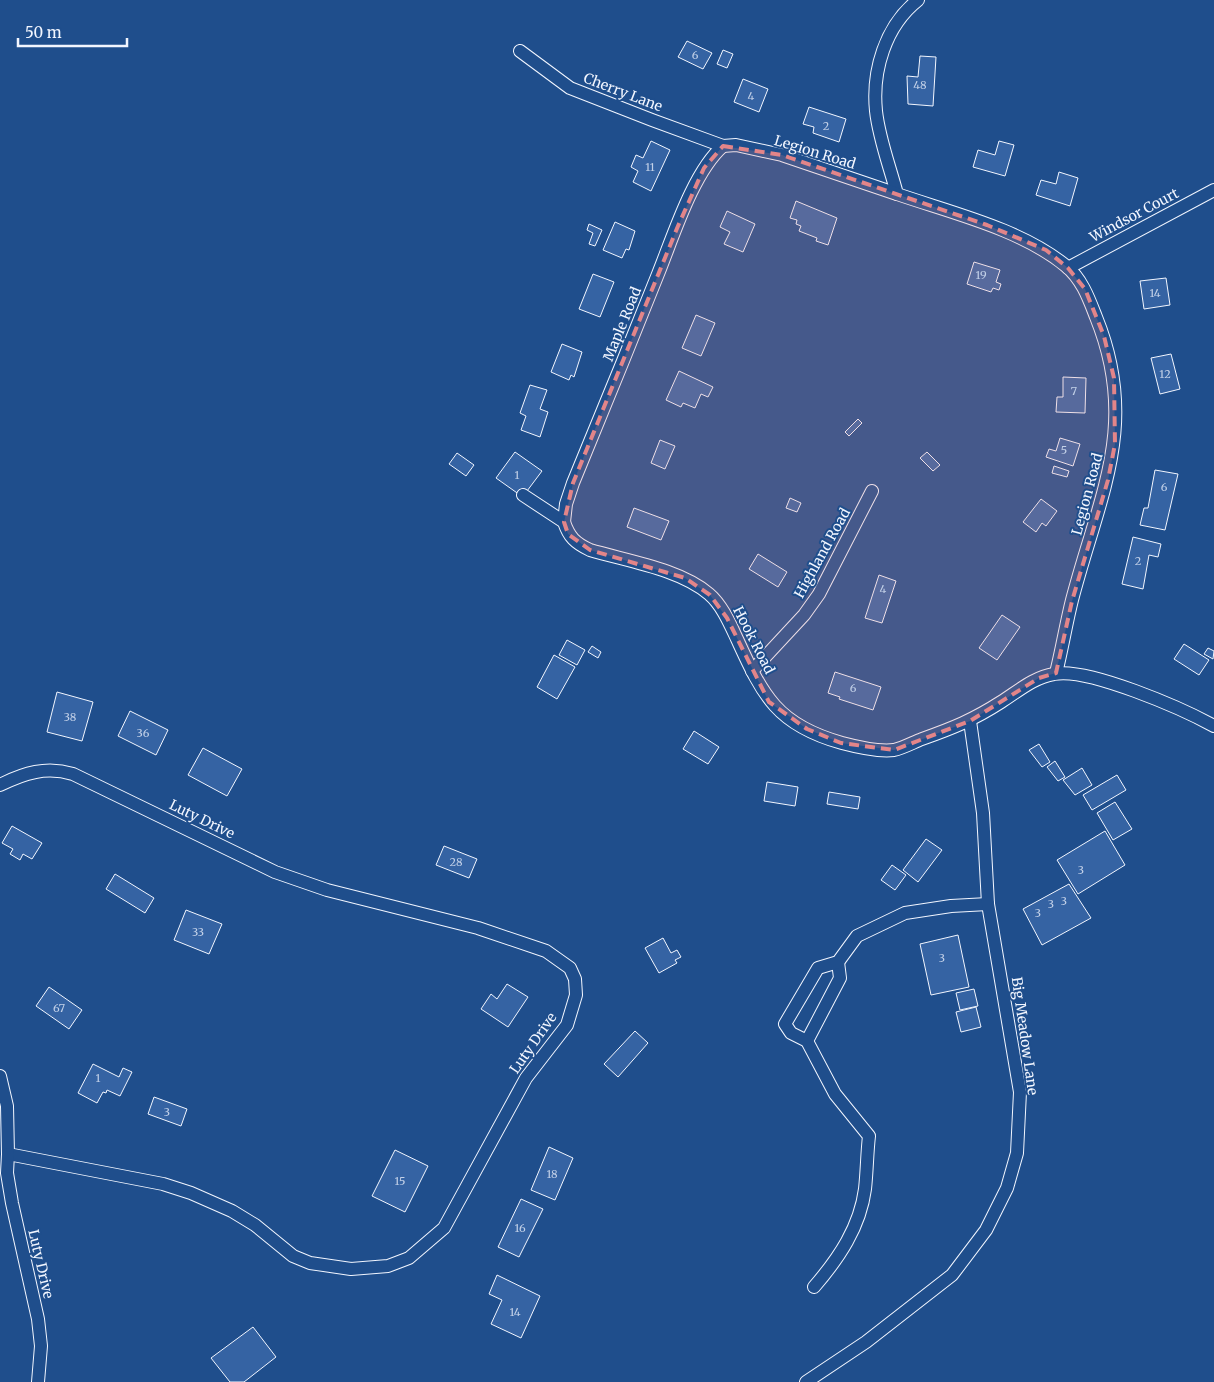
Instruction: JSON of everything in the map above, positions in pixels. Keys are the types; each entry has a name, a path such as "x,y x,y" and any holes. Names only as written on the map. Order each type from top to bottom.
{"street":[{"path":"897,194 876,112 876,79 890,32 918,0"},
{"name":"Cherry Lane","path":"520,51 570,88 723,146"},
{"name":"Legion Road","path":"723,146 736,146 782,155 987,225 1046,250 1068,268 1085,289 1104,336 1114,378 1117,409 1115,444 1108,480 1072,601 1056,673"},
{"name":"Maple Road","path":"564,522 566,504 573,483 678,226 704,168 713,155 723,146"},
{"name":"Windsor Court","path":"1068,268 1214,190"},
{"name":"Highland Road","path":"752,671 804,615 819,594 872,491"},
{"name":"Hook Road","path":"523,495 564,522 568,534 576,543 590,550 685,578 710,594 727,618 752,671 770,702 788,718 841,743 870,749 894,750 970,721"},
{"path":"970,721 1039,678 1056,673 1103,681 1160,700 1214,726"},
{"name":"Big Meadow Lane","path":"806,1382 866,1342 952,1275 968,1257 986,1230 1007,1188 1017,1153 1020,1092 988,904 983,813 970,721"},
{"name":"Luty Drive","path":"0,784 40,771 57,769 73,774 275,872 327,890 478,928 546,951 570,968 576,979 576,995 566,1025 526,1078 444,1228 409,1258 388,1266 351,1269 310,1263 293,1256 255,1225 232,1211 191,1193 163,1184 8,1154"},
{"path":"814,1286 838,1257 859,1213 865,1190 870,1136 835,1094 806,1041 791,1033 785,1024 818,968 838,962 858,936 905,913 951,906 988,904"},
{"path":"806,1041 840,978 838,962"},
{"name":"Luty Drive","path":"0,1076 7,1106 7,1173 38,1319 41,1346 38,1382"}],"highlighted area":[{"path":"723,146 782,155 987,225 1046,250 1068,268 1085,289 1104,336 1114,378 1115,444 1108,480 1072,601 1056,673 1039,678 970,721 894,750 841,743 807,729 769,702 727,618 710,595 685,578 590,550 568,534 564,522 573,483 678,226 704,168"}],"building":[{"path":"687,41 712,53 703,69 678,57"},
{"path":"723,50 733,54 727,68 717,64"},
{"path":"920,56 936,57 933,106 908,104 907,76 918,77"},
{"path":"743,79 768,89 759,112 734,102"},
{"path":"809,107 846,119 839,142 813,133 814,127 803,124"},
{"path":"651,141 670,150 651,191 633,182 638,171 631,167 636,155 643,158"},
{"path":"999,141 1014,145 1005,176 973,167 978,150 995,155"},
{"path":"1059,172 1078,178 1070,206 1036,195 1041,180 1056,184"},
{"path":"796,201 837,218 828,245 816,241 817,238 799,231 801,226 796,224 797,220 790,218"},
{"path":"727,211 755,224 743,252 724,244 730,232 720,227"},
{"path":"615,222 635,231 629,250 626,249 622,258 603,250"},
{"path":"589,224 602,230 595,246 589,244 593,233 587,230"},
{"path":"974,262 1000,270 996,282 1001,284 999,290 993,288 991,292 967,284"},
{"path":"593,274 614,282 600,317 579,309"},
{"path":"1166,278 1170,305 1144,309 1140,281"},
{"path":"696,315 715,323 701,356 682,348"},
{"path":"562,344 582,352 574,377 571,375 569,380 551,372"},
{"path":"1171,354 1180,389 1160,394 1151,358"},
{"path":"679,371 713,387 708,397 701,394 695,408 683,403 681,407 666,400"},
{"path":"1063,377 1086,378 1085,413 1056,412 1057,397 1063,397"},
{"path":"530,385 547,390 540,409 548,412 540,437 521,430 526,416 520,413"},
{"path":"858,419 862,423 849,436 845,432"},
{"path":"1060,438 1080,444 1073,466 1046,457 1049,449 1056,451"},
{"path":"660,440 675,446 665,469 651,463"},
{"path":"515,452 542,471 527,491 520,495 496,478"},
{"path":"927,452 940,465 933,471 920,458"},
{"path":"457,453 474,465 466,476 449,464"},
{"path":"1054,466 1069,471 1067,477 1052,473"},
{"path":"1155,470 1178,474 1165,530 1140,525 1144,508 1148,508"},
{"path":"790,498 801,503 797,512 786,508"},
{"path":"1041,499 1057,511 1046,526 1042,523 1036,532 1023,522"},
{"path":"634,508 669,521 661,540 627,527"},
{"path":"1133,537 1161,544 1158,557 1149,555 1143,589 1122,584"},
{"path":"758,554 787,572 778,587 749,569"},
{"path":"879,575 896,581 882,623 865,618"},
{"path":"1002,615 1020,627 997,660 979,648"},
{"path":"567,640 585,650 577,665 559,655"},
{"path":"1184,644 1209,660 1199,675 1174,659"},
{"path":"592,646 601,652 598,658 588,652"},
{"path":"1208,648 1214,651 1213,659 1204,654"},
{"path":"554,655 575,667 557,699 537,687"},
{"path":"835,672 881,687 873,710 839,699 840,697 828,693"},
{"path":"57,692 93,702 82,741 47,732"},
{"path":"130,711 168,730 156,755 118,736"},
{"path":"694,731 719,747 708,764 683,749"},
{"path":"1039,744 1050,762 1042,767 1029,750"},
{"path":"203,748 242,769 227,796 188,775"},
{"path":"1055,761 1065,777 1058,781 1047,767"},
{"path":"1082,768 1092,785 1075,795 1063,780"},
{"path":"1117,775 1126,790 1092,810 1083,795"},
{"path":"767,782 798,787 795,806 764,801"},
{"path":"829,792 860,797 858,809 827,804"},
{"path":"1115,802 1132,829 1113,840 1097,813"},
{"path":"12,826 42,843 32,859 23,854 20,860 10,854 13,849 2,843"},
{"path":"1105,831 1125,865 1078,894 1057,860"},
{"path":"926,839 942,850 918,882 903,870"},
{"path":"444,846 477,859 469,878 436,865"},
{"path":"892,865 906,875 895,890 881,880"},
{"path":"115,874 154,898 145,913 106,889"},
{"path":"1069,884 1091,918 1042,945 1023,909"},
{"path":"186,910 222,924 209,954 174,940"},
{"path":"958,935 969,987 931,995 920,944"},
{"path":"663,938 671,953 677,950 681,957 675,960 677,963 659,973 645,948"},
{"path":"507,984 528,997 508,1027 481,1009 491,994 497,999"},
{"path":"49,987 82,1010 69,1029 36,1006"},
{"path":"974,989 978,1006 960,1010 956,993"},
{"path":"976,1007 981,1027 961,1032 956,1012"},
{"path":"635,1031 648,1043 618,1077 604,1064"},
{"path":"93,1064 119,1077 123,1068 132,1072 120,1096 107,1090 106,1093 103,1092 97,1103 78,1093"},
{"path":"154,1097 187,1109 181,1126 148,1114"},
{"path":"549,1147 573,1158 555,1200 531,1190"},
{"path":"395,1150 428,1166 405,1212 372,1196"},
{"path":"521,1199 543,1209 519,1257 498,1247"},
{"path":"497,1275 540,1296 521,1338 491,1324 502,1300 489,1294"},
{"path":"253,1327 276,1357 244,1382 230,1382 211,1358"}]}
